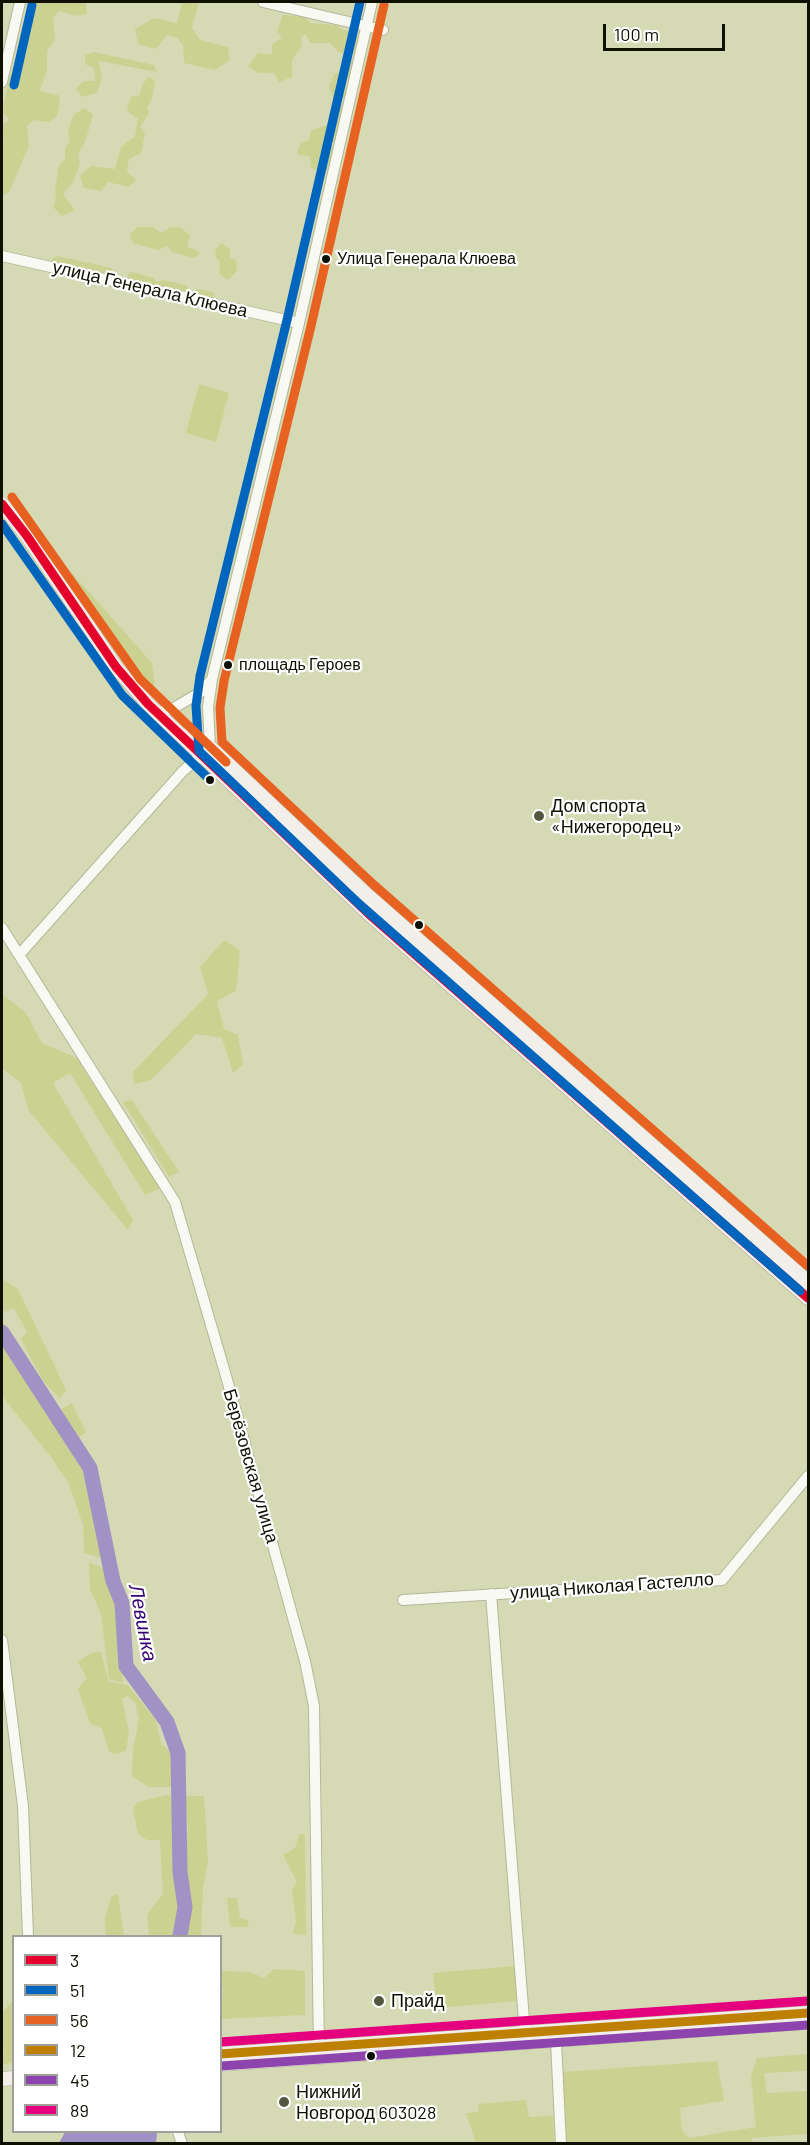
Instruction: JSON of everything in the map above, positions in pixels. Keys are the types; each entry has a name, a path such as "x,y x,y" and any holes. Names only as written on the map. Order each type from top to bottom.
{"main road":[{"path":"2,504 131,687 177,730 205,751 808,1282"},
{"path":"205,751 369,914 808,1298"},
{"path":"222,2064 319,2052 525,2033 808,2013"},
{"path":"222,2054 319,2052 556,2041 808,2022"}],"street":[{"path":"2,82 20,2"},
{"path":"262,2 383,30"},
{"path":"19,955 183,771 205,751 212,679 299,323 372,2"},
{"name":"улица Генерала Клюева","path":"2,256 299,323"},
{"path":"157,712 172,709 201,692 212,679"},
{"name":"Берёзовская улица","path":"2,928 175,1202 284,1580 306,1661 314,1706 319,2052"},
{"name":"улица Николая Гастелло","path":"403,1600 722,1580 808,1476"},
{"path":"491,1594 525,2033"},
{"path":"2,1640 23,1806 28,1935"},
{"path":"556,2041 561,2144"}],"green space":[{"path":"30,2 86,3 87,14 77,16 59,11 53,19 55,39 47,51 47,69 40,91 58,95 60,101 57,116 49,122 34,120 27,126 29,145 10,191 2,196 2,142 4,140 2,126 9,119 2,112 10,75 15,72 17,51 22,47 20,35 28,28 26,17"},
{"path":"182,2 199,2 192,28 200,40 228,47 230,60 215,70 184,63 183,45 177,38 167,35 156,49 138,44 135,29 154,18 177,23"},
{"path":"283,15 304,17 311,23 336,25 343,30 354,32 361,40 358,50 352,54 338,52 330,43 310,43 306,34 301,37 302,45 292,60 292,77 279,82 274,73 258,73 248,66 258,53 272,54 272,44 282,38 277,31"},
{"path":"94,52 154,65 157,72 99,61 102,79 97,93 82,97 76,88 84,81 95,81 94,68 85,64 85,55"},
{"path":"349,58 356,63 353,73 345,83 348,93 340,102 344,110 338,139 331,144 334,152 331,168 324,172 311,168 310,157 297,154 300,144 309,140 311,130 332,123 336,103 329,88 334,74 342,71 343,60"},
{"path":"148,77 155,80 152,99 147,107 149,113 140,127 145,134 141,153 129,159 127,171 136,180 129,187 108,182 101,191 84,188 80,176 91,166 115,169 121,147 135,136 138,119 127,111 131,97 140,95 142,85"},
{"path":"85,108 93,115 85,142 78,154 80,163 73,183 63,194 75,210 62,216 53,207 56,200 55,190 59,166 65,158 65,149 70,140 68,130 74,114"},
{"path":"138,227 153,227 161,233 171,227 181,228 190,235 187,247 195,249 200,254 194,258 172,252 168,246 158,250 133,243 130,234"},
{"path":"221,243 230,249 230,258 236,260 237,271 228,280 219,274 220,261 215,257 216,249"},
{"path":"57,256 112,268 112,278 54,267 51,260"},
{"path":"132,272 153,278 157,282 163,280 186,285 191,291 198,289 213,292 215,298 209,301 162,290 156,285 148,286 128,282 127,275"},
{"path":"199,384 229,393 216,442 186,433"},
{"path":"72,573 152,663 155,682 151,693 134,677 68,579"},
{"path":"224,940 240,951 236,991 217,1001 224,1029 238,1035 243,1064 233,1073 222,1038 196,1034 151,1080 134,1084 133,1072 208,994 200,967"},
{"path":"2,994 26,1013 42,1043 77,1058 161,1188 145,1195 70,1073 53,1083 133,1220 128,1230 29,1111 21,1083 2,1068"},
{"path":"132,1100 179,1172 169,1177 123,1102"},
{"path":"2,1279 18,1289 66,1390 60,1399 43,1381 21,1339 27,1332 14,1308 5,1312 2,1307"},
{"path":"2,1342 87,1469 102,1558 84,1553 83,1525 69,1484 51,1457 2,1396"},
{"path":"72,1403 86,1432 76,1440 60,1410"},
{"path":"89,1562 107,1570 119,1606 123,1683 109,1679 101,1614 90,1589"},
{"path":"101,1652 109,1682 128,1685 156,1720 161,1744 171,1752 176,1769 176,1787 148,1787 132,1776 133,1750 139,1719 135,1702 128,1696 122,1699 129,1732 126,1750 118,1754 109,1752 102,1729 90,1723 78,1689 87,1678 78,1662 91,1653"},
{"path":"166,1795 176,1796 176,1876 182,1907 178,1935 149,1935 147,1915 163,1893 160,1840 147,1840 138,1834 133,1809 138,1802"},
{"path":"184,1796 204,1796 208,1861 203,1888 201,1935 183,1935 189,1906 183,1870 188,1827"},
{"path":"299,1834 305,1834 306,1935 293,1934 296,1922 292,1890 297,1882 283,1855 295,1848"},
{"path":"118,1894 124,1935 106,1935 105,1919 111,1897"},
{"path":"227,1898 237,1898 240,1918 249,1920 247,1927 230,1927"},
{"path":"515,1966 516,2001 437,2008 433,1973"},
{"path":"274,1969 305,1971 305,2015 222,2019 222,1971 250,1972 264,1978"},
{"path":"12,2001 12,2063 2,2064 2,2055 6,2054 2,2054 2,2013"},
{"path":"808,2054 808,2071 764,2073 767,2093 808,2091 808,2134 752,2138 752,2144 566,2143 563,2072 717,2061 724,2101 680,2108 682,2131 689,2138 756,2127 751,2077 757,2058"},
{"path":"526,2100 529,2117 553,2116 554,2143 476,2143 466,2113 478,2112 478,2104"}],"shaded area":[{"path":"64,2133 157,2134 156,2143 59,2143"}],"waterway":[{"name":"Левинка","path":"2,1332 90,1468 113,1581 122,1603 126,1666 167,1722 178,1753 180,1872 185,1907 180,1935"}],"transit line":[{"name":"51","path":"360,2 287,320 200,676 196,706 199,751 358,903 800,1291"},
{"name":"51","path":"14,85 32,5"},
{"name":"56","path":"384,5 311,326 224,681 220,708 222,742 374,885 808,1266"},
{"name":"56","path":"12,497 140,679 226,762"},
{"name":"3","path":"2,504 27,536 116,667 148,704 369,914 808,1298"},
{"name":"51","path":"2,524 122,695 210,780"},
{"name":"89","path":"222,2042 807,2001"},
{"name":"12","path":"222,2054 808,2013"},
{"name":"45","path":"222,2066 808,2025"}],"place":[{"name":"Улица Генерала Клюева","path":"326,259"},
{"name":"площадь Героев","path":"228,665"},
{"name":"Дом спорта «Нижегородец»","path":"539,816"},
{"name":"Прайд","path":"379,2001"},
{"name":"Нижний Новгород 603028","path":"284,2102"}]}
